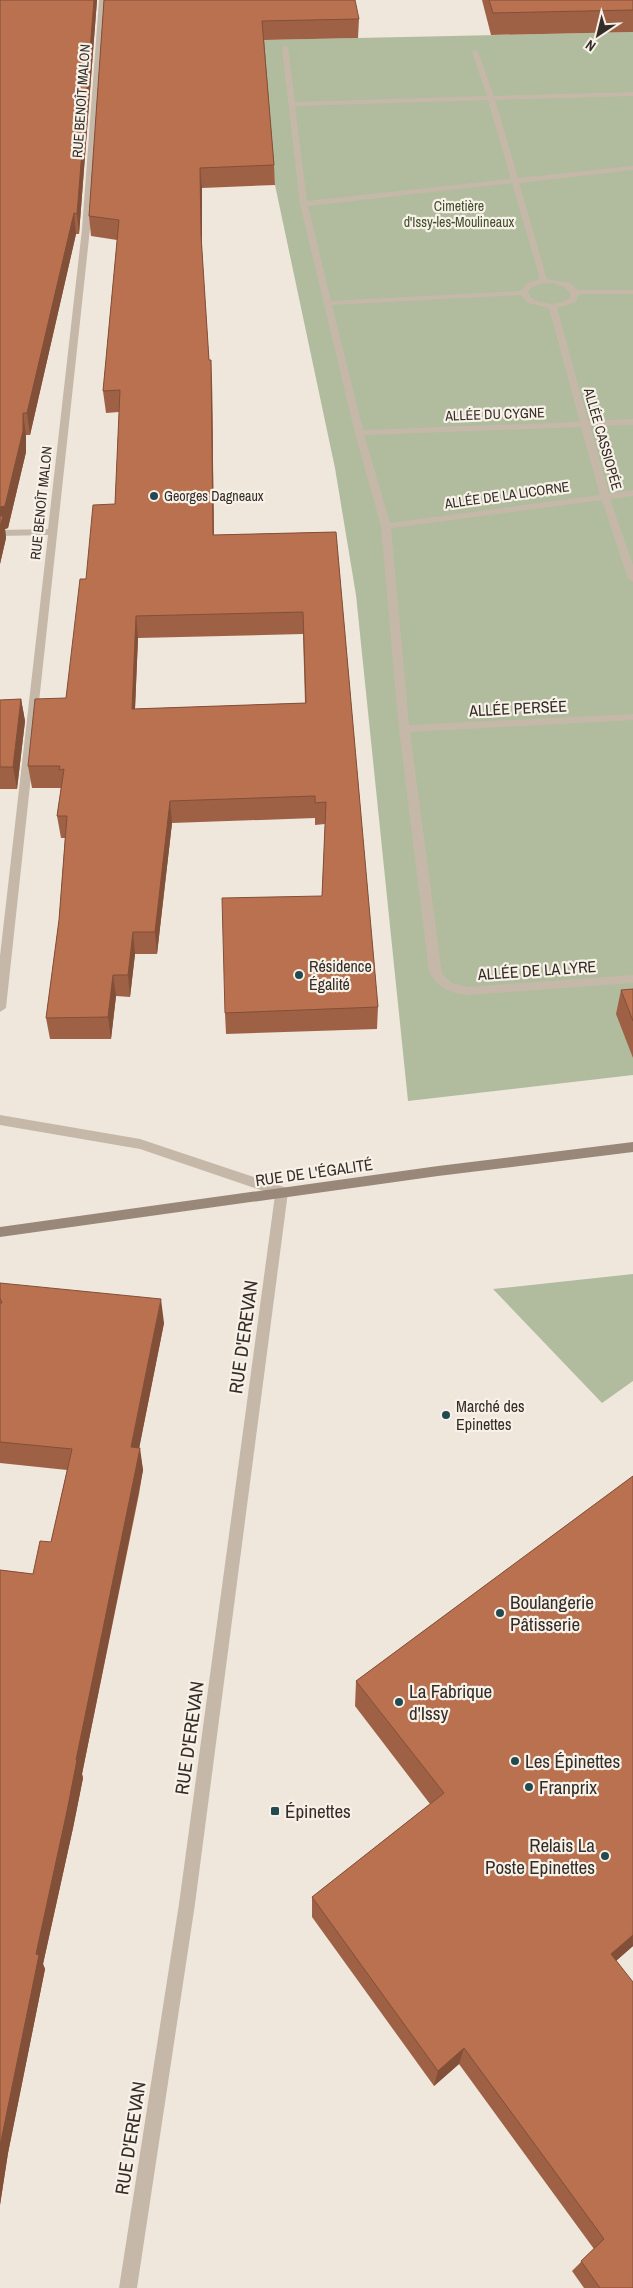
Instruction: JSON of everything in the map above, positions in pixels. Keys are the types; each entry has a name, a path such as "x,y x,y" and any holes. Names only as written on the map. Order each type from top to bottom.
{"main road":[{"name":"RUE DE L'ÉGALITÉ","path":"0,1232 438,1171 633,1147"}],"street":[{"name":"RUE BENOÎT MALON","path":"0,1008 86,229 102,0"},
{"path":"285,48 304,204 359,433 386,526 404,729"},
{"path":"474,52 491,98 544,281"},
{"path":"292,104 633,94"},
{"path":"304,204 633,168"},
{"path":"524,294 527,286 544,281 560,282 575,292 633,292"},
{"path":"524,294 530,301 552,306 568,304 573,300 575,292"},
{"path":"329,304 524,294"},
{"name":"ALLÉE CASSIOPÉE","path":"552,306 605,496 633,579"},
{"name":"ALLÉE DU CYGNE","path":"359,433 633,422"},
{"name":"ALLÉE DE LA LICORNE","path":"386,526 633,493"},
{"path":"0,533 52,532"},
{"name":"ALLÉE PERSÉE","path":"404,729 633,717"},
{"name":"ALLÉE DE LA LYRE","path":"404,729 435,971 444,985 468,991 633,979"},
{"path":"0,1120 140,1144 282,1192"},
{"name":"RUE D'EREVAN","path":"128,2288 187,1904 282,1192"}],"green space":[{"name":"Cimetière d'Issy-les-Moulineaux","path":"633,32 633,1075 408,1101 356,595 335,468 275,185 263,40"},
{"path":"633,1274 633,1381 602,1403 493,1289"}],"building":[{"path":"0,0 94,0 77,214 74,213 27,413 23,413 23,431 5,506 0,507"},
{"path":"104,0 355,0 359,19 262,21 274,165 200,168 201,235 209,360 211,360 213,535 336,532 378,1007 225,1013 222,898 322,896 326,802 315,803 315,796 170,801 155,932 133,932 128,975 113,975 108,1017 46,1018 59,920 67,816 57,816 64,769 59,770 60,766 28,766 35,699 66,698 80,579 86,579 93,505 115,504 120,390 103,391 119,220 89,216","holes":["303,612 306,703 132,709 136,616"]},
{"path":"489,0 633,0 633,10 493,13"},
{"path":"0,516 3,516 0,527"},
{"path":"21,699 13,767 0,767 0,700"},
{"path":"633,989 633,1021 621,990"},
{"path":"0,1283 161,1299 131,1447 140,1448 67,1811 36,1954 39,1955 0,2146 0,1570 33,1574 40,1541 51,1542 72,1449 0,1442 0,1303 2,1303"},
{"name":"Les Épinettes","path":"633,1476 633,1935 611,1954 633,1982 633,2288 600,2288 581,2261 604,2239 464,2048 438,2071 312,1897 444,1793 356,1681"}],"place":[{"name":"Georges Dagneaux","path":"154,496"},
{"name":"Résidence Égalité","path":"299,975"},
{"name":"Marché des Epinettes","path":"446,1415"},
{"name":"Boulangerie Pâtisserie","path":"500,1613"},
{"name":"La Fabrique d'Issy","path":"399,1702"},
{"name":"Les Épinettes","path":"515,1761"},
{"name":"Franprix","path":"529,1787"},
{"name":"Épinettes","path":"275,1811"},
{"name":"Relais La Poste Epinettes","path":"605,1856"}]}
